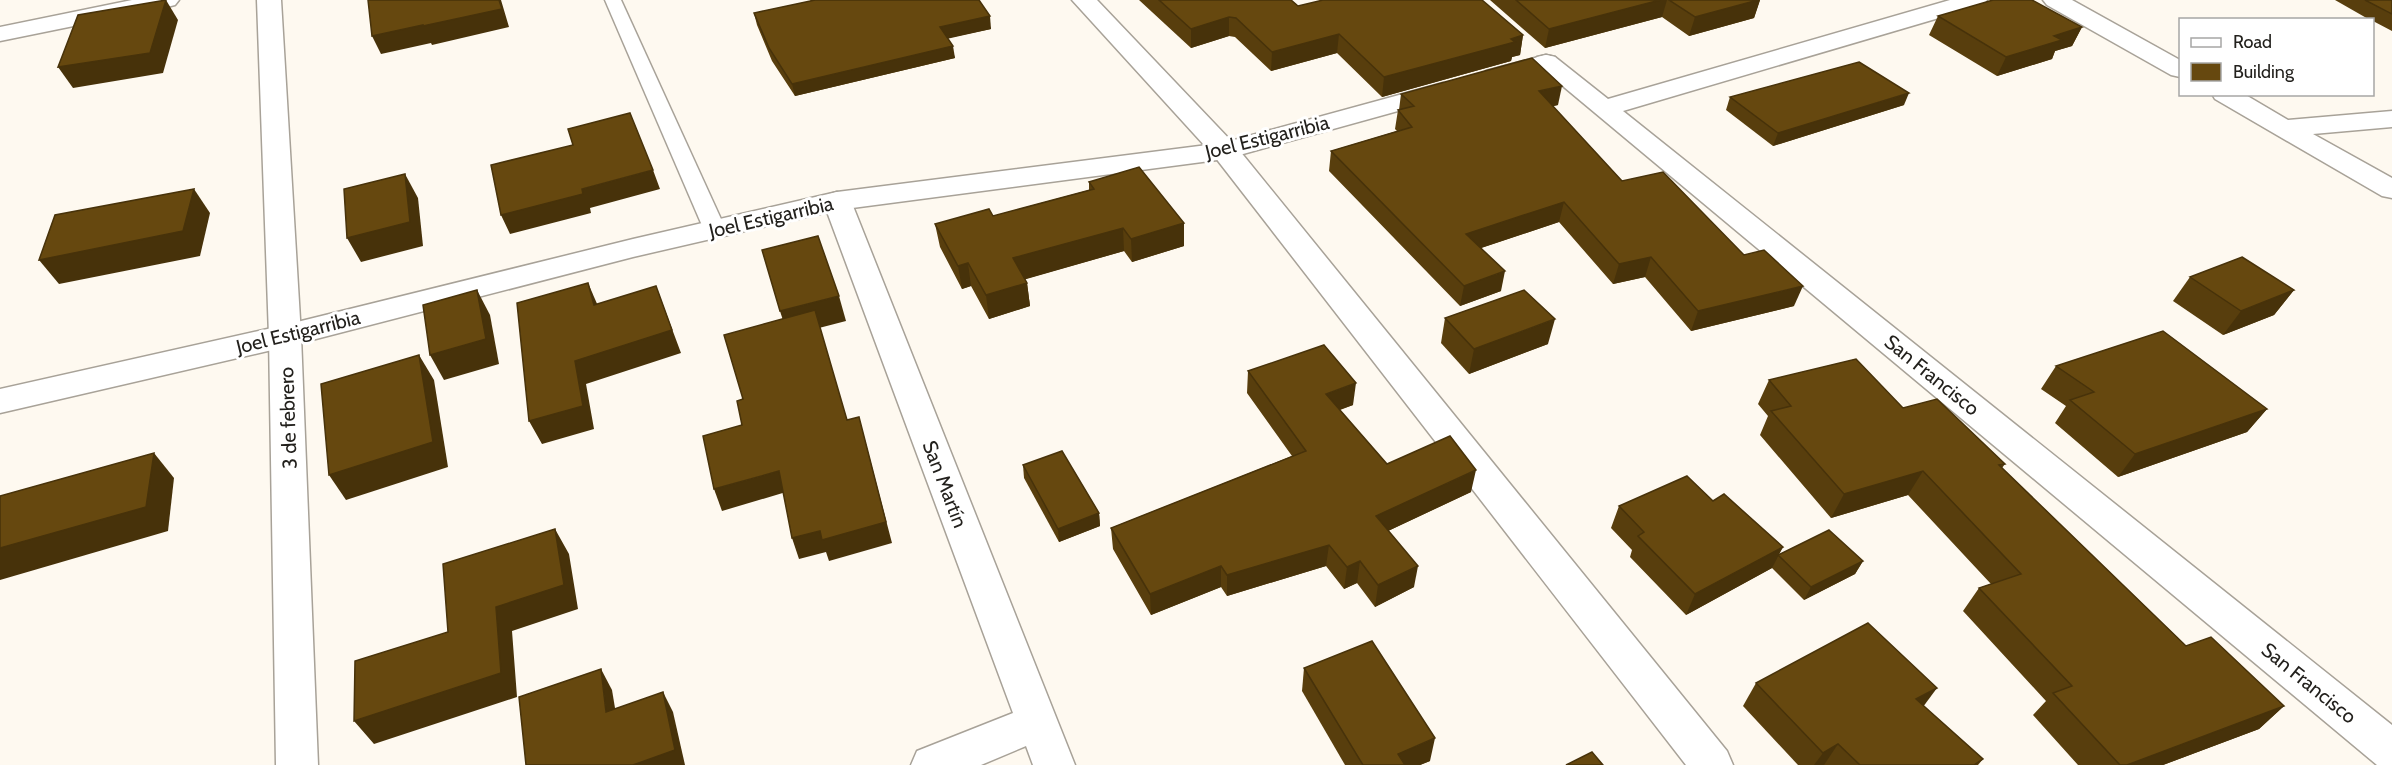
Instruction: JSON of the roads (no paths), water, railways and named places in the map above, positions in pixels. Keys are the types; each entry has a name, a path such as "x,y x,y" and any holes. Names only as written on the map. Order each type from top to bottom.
{"street":[{"path":"0,34 167,0"},
{"name":"3 de febrero","path":"269,0 285,336 297,765"},
{"path":"1084,0 1225,151 1712,765"},
{"path":"1605,108 1975,0"},
{"path":"2055,0 2179,69"},
{"name":"Joel Estigarribia","path":"0,401 285,336 837,201 1225,151 1537,54"},
{"name":"San Francisco","path":"1537,54 2392,750"},
{"path":"2227,96 2392,190"},
{"path":"2283,128 2392,118"},
{"name":"San Martín","path":"837,201 1054,765"},
{"path":"932,765 1036,723"}],"lane":[{"path":"613,0 715,230"}]}
